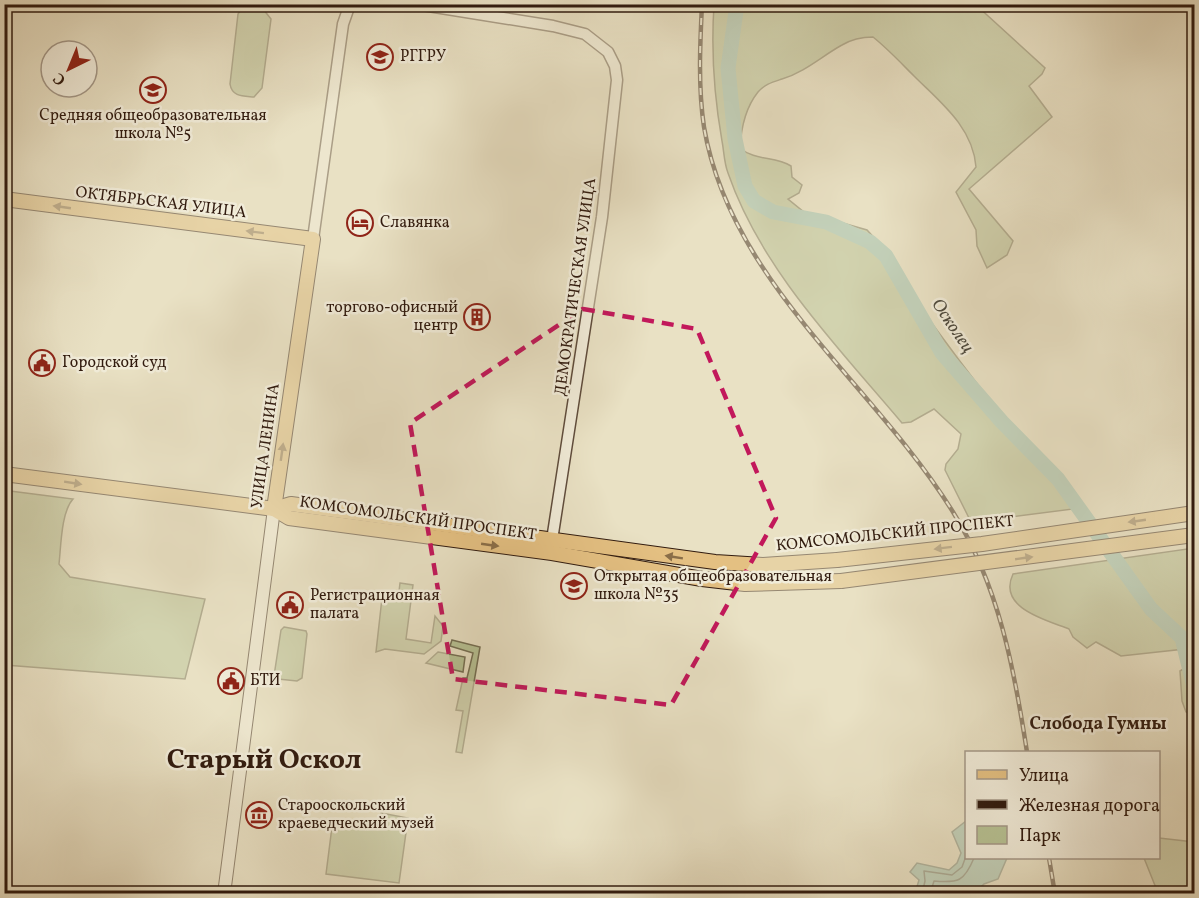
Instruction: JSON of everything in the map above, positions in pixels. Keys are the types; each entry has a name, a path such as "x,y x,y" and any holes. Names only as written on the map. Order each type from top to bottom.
{"main road":[{"name":"ОКТЯБРЬСКАЯ УЛИЦА","path":"4,199 313,239"},
{"name":"УЛИЦА ЛЕНИНА","path":"224,894 274,509 313,239"},
{"path":"8,477 274,509"},
{"name":"КОМСОМОЛЬСКИЙ ПРОСПЕКТ","path":"274,509 291,504 715,562 763,565 837,560 982,544 1194,513"},
{"name":"КОМСОМОЛЬСКИЙ ПРОСПЕКТ","path":"274,509 289,518 560,555 744,584 841,581 1194,535"}],"street":[{"name":"УЛИЦА ЛЕНИНА","path":"313,239 343,24 350,4"},
{"name":"ДЕМОКРАТИЧЕСКАЯ УЛИЦА","path":"416,4 553,26 585,34 598,43 612,59 617,80 602,217 552,540"}],"highlighted area":[{"path":"583,309 697,329 776,518 671,705 453,679 410,423"}],"green space":[{"path":"714,5 976,5 1045,68 1029,86 1052,117 969,189 1013,241 1007,255 987,268 977,246 976,230 956,192 976,167 969,140 954,116 873,37 846,43 798,72 761,89 747,111 740,148 752,155 791,166 792,177 802,185 799,193 788,199 804,212 867,230 887,252 922,310 1007,423 1065,479 1081,508 971,522 945,470 946,464 958,449 961,434 934,409 911,422 902,423 803,306 760,242 742,208 727,169 715,90"},
{"path":"247,6 263,9 271,19 262,88 254,97 236,94 230,84 238,14 242,8"},
{"path":"10,491 73,499 64,521 59,564 70,577 205,599 185,679 5,665 4,494"},
{"path":"1194,548 1194,648 1121,656 1096,642 1087,648 1073,637 1069,629 1026,611 1012,596 1010,586 1013,574"},
{"path":"400,583 413,585 406,639 431,643 435,616 443,626 441,641 424,654 385,649 376,652 382,598 398,600"},
{"path":"284,627 306,631 307,634 302,678 297,681 278,679 274,676 281,630"},
{"path":"452,640 480,647 462,753 456,752 463,711 456,710 463,678 467,678 473,653 450,646"},
{"path":"438,652 465,657 463,672 426,663"},
{"path":"1194,662 1194,715 1186,712 1182,701 1180,671"},
{"path":"381,813 408,818 399,883 326,874 333,819 377,827"},
{"path":"1160,838 1194,842 1194,893 1158,893 1144,859 1160,859"}],"water":[{"path":"965,822 965,859 1007,859 998,879 984,884 975,893 915,893 919,880 910,872 917,863 949,870 957,863 961,853 952,832"}],"waterway":[{"name":"Осколец","path":"737,4 728,68 735,139 745,186 754,201 773,212 826,222 870,242 886,256 942,353 1002,422 1058,479 1151,609 1182,638 1194,687"}],"railway":[{"path":"702,4 700,66 702,112 719,183 743,235 773,283 921,465 969,540 993,598 1002,628 1027,751"},
{"path":"1049,859 1055,894"}],"place":[{"name":"РГГРУ","path":"380,57"},
{"name":"Средняя общеобразовательная школа №5","path":"153,90"},
{"name":"Славянка","path":"360,223"},
{"name":"торгово-офисный центр","path":"477,317"},
{"name":"Городской суд","path":"42,363"},
{"name":"Открытая общеобразовательная школа №35","path":"574,586"},
{"name":"Регистрационная палата","path":"290,605"},
{"name":"БТИ","path":"231,681"},
{"name":"Старооскольский краеведческий музей","path":"259,815"}],"district":[{"name":"Слобода Гумны","path":"1098,724"},
{"name":"Старый Оскол","path":"264,760"}]}
